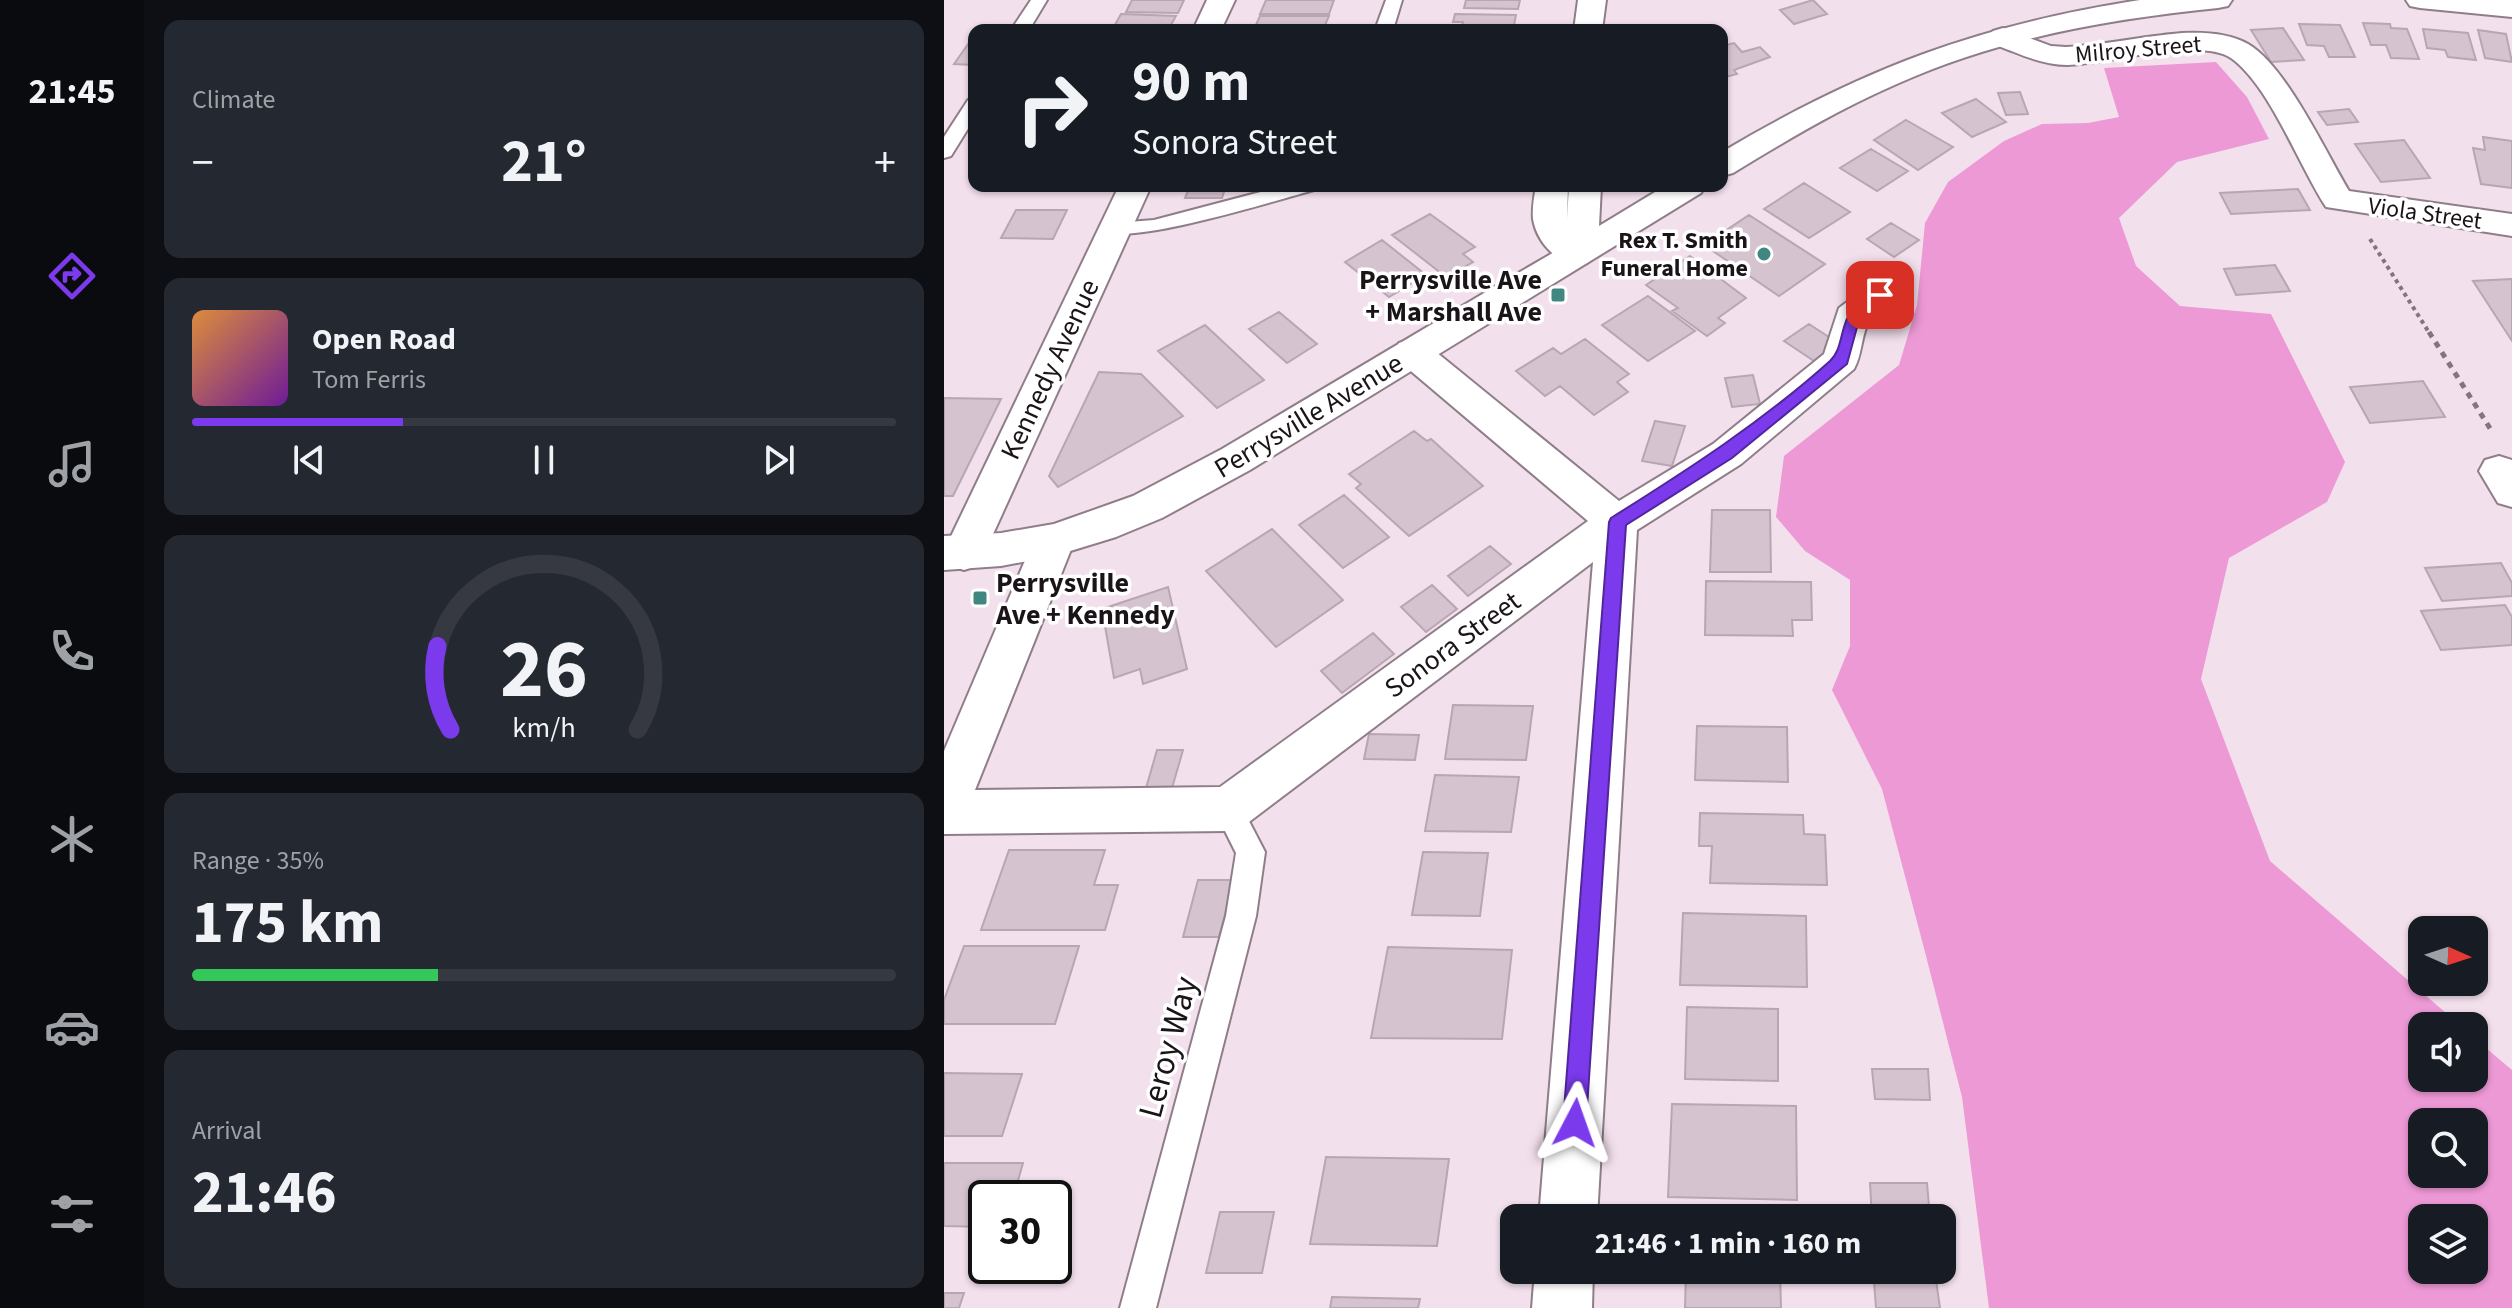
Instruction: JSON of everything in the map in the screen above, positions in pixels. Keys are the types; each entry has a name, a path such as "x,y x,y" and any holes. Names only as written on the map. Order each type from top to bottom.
{"street":[{"path":"1210,24 1221,0"},
{"path":"1589,24 1592,0"},
{"path":"1728,162 1791,124 1915,65 2003,37 2090,17 2218,0"},
{"path":"2420,0 2512,8"},
{"name":"Milroy Street","path":"2003,37 2038,51 2065,56 2195,42 2220,43 2231,47 2254,66 2270,87 2338,200"},
{"name":"Kennedy Avenue","path":"954,553 1132,192"},
{"path":"1551,192 1548,222 1552,231 1575,255"},
{"path":"1575,255 1585,212 1585,192"},
{"name":"Perrysville Avenue","path":"954,553 1053,542 1118,522 1169,498 1679,192"},
{"name":"Viola Street","path":"2338,200 2510,227"},
{"name":"Sonora Street","path":"1228,809 1617,522 1727,454 1841,360 1852,317 1880,295"},
{"path":"1412,352 1617,522 1569,1204"},
{"path":"1053,542 944,810 1228,809"},
{"path":"1562,1308 1563,1284"}],"lane":[{"path":"1024,24 1039,0"},
{"path":"1386,24 1394,0"},
{"path":"944,152 968,114"},
{"path":"1115,229 1154,226 1284,192"},
{"name":"Leroy Way","path":"1138,1308 1241,916 1251,852 1228,809"}],"path":[{"path":"2365,232 2502,447 2506,482"}],"shaded area":[{"path":"2216,62 2247,97 2269,139 2177,162 2119,218 2136,266 2180,306 2271,314 2345,462 2327,502 2229,558 2201,679 2270,861 2408,980 2408,996 2426,996 2445,1012 2408,1012 2408,1092 2488,1092 2488,1050 2512,1070 2512,1308 1989,1308 1962,1097 1882,789 1832,690 1850,646 1850,580 1805,551 1776,517 1784,456 1899,365 1917,305 1925,223 1948,182 2004,141 2042,124 2088,123 2119,117 2104,68"}],"building":[{"path":"1132,0 1184,0 1178,13 1126,12"},
{"path":"1266,0 1334,0 1329,14 1260,14"},
{"path":"1466,0 1520,0 1518,9 1464,8"},
{"path":"1813,0 1827,14 1794,24 1780,10"},
{"path":"1121,14 1176,16 1171,24 1115,24"},
{"path":"1455,14 1516,15 1514,24 1453,22"},
{"path":"1260,16 1329,16 1326,24 1256,24"},
{"path":"2363,23 2390,24 2391,28 2407,29 2419,59 2391,58 2386,45 2371,45"},
{"path":"2299,24 2340,25 2355,57 2329,57 2324,46 2307,45"},
{"path":"2283,28 2304,60 2271,62 2251,30"},
{"path":"2423,29 2468,33 2476,60 2448,57 2445,50 2427,48"},
{"path":"2478,30 2506,34 2512,62 2485,58"},
{"path":"1734,43 1742,52 1760,47 1770,57 1734,70 1737,74 1728,76 1728,44"},
{"path":"968,44 968,65 954,64"},
{"path":"2020,92 2028,114 2006,115 1998,93"},
{"path":"1976,99 2006,122 1972,137 1942,113"},
{"path":"2349,109 2358,122 2327,125 2318,112"},
{"path":"1906,120 1953,147 1918,170 1874,140"},
{"path":"2483,137 2512,141 2512,188 2481,184 2473,148 2485,150"},
{"path":"2404,140 2430,178 2381,182 2355,144"},
{"path":"1871,149 1908,171 1877,191 1840,168"},
{"path":"1804,183 1850,212 1809,238 1764,209"},
{"path":"2298,189 2310,210 2231,214 2220,193"},
{"path":"1188,192 1224,192 1222,198 1185,198"},
{"path":"1016,210 1067,210 1053,239 1001,238"},
{"path":"1430,214 1475,247 1463,254 1473,262 1446,277 1392,235"},
{"name":"Rex T. Smith Funeral Home","path":"1749,215 1825,264 1779,296 1704,245"},
{"path":"1891,223 1919,240 1894,257 1867,239"},
{"path":"1382,240 1426,275 1389,297 1345,262"},
{"path":"1690,256 1746,298 1718,318 1725,323 1707,336 1672,311 1678,308 1646,285"},
{"path":"2275,265 2290,291 2236,295 2224,269"},
{"path":"2512,279 2512,341 2473,281"},
{"path":"1648,296 1695,331 1648,361 1602,325"},
{"path":"1279,312 1317,344 1287,363 1249,329"},
{"path":"1809,324 1838,343 1814,361 1784,341"},
{"path":"1205,325 1264,380 1217,408 1158,351"},
{"path":"1585,339 1629,374 1617,382 1628,392 1594,415 1560,386 1545,396 1516,371 1553,348 1561,354"},
{"path":"1099,372 1141,374 1183,416 1058,487 1049,476"},
{"path":"1753,375 1760,404 1732,407 1725,378"},
{"path":"2423,381 2445,417 2370,423 2350,387"},
{"path":"944,398 1001,399 953,496 944,496"},
{"path":"1655,421 1685,426 1672,466 1642,461"},
{"path":"1414,431 1427,441 1431,439 1483,486 1409,536 1356,488 1361,484 1349,474"},
{"path":"1344,495 1389,537 1343,568 1299,525"},
{"path":"1712,510 1770,510 1771,572 1710,572"},
{"path":"1272,529 1343,600 1276,647 1206,571"},
{"path":"1490,546 1511,564 1468,596 1448,576"},
{"path":"2501,563 2512,583 2512,596 2442,601 2425,568"},
{"path":"1706,581 1811,582 1812,620 1792,620 1793,636 1705,635"},
{"path":"1432,585 1457,609 1426,632 1401,607"},
{"path":"1168,587 1187,669 1143,684 1140,669 1114,678 1102,609"},
{"path":"2505,605 2512,617 2512,645 2441,650 2421,611"},
{"path":"1373,633 1394,654 1342,693 1321,671"},
{"path":"1453,705 1533,706 1526,760 1445,759"},
{"path":"1697,726 1787,727 1788,782 1695,780"},
{"path":"1369,734 1419,735 1415,760 1364,759"},
{"path":"1157,750 1183,750 1170,795 1144,795"},
{"path":"1435,775 1519,777 1511,832 1425,831"},
{"path":"1700,813 1803,815 1804,834 1825,835 1827,885 1710,883 1712,846 1699,846"},
{"path":"1009,850 1105,850 1094,885 1118,885 1105,930 981,930"},
{"path":"1423,852 1488,853 1480,916 1412,915"},
{"path":"1198,880 1234,880 1219,937 1183,937"},
{"path":"1683,913 1806,916 1807,987 1680,985"},
{"path":"964,946 1079,946 1055,1024 944,1024 944,1000"},
{"path":"1388,947 1512,950 1502,1039 1371,1038"},
{"path":"1687,1007 1778,1009 1778,1081 1685,1079"},
{"path":"1872,1069 1928,1069 1930,1100 1875,1099"},
{"path":"944,1073 1022,1074 1002,1136 944,1136"},
{"path":"1672,1104 1796,1106 1797,1200 1668,1197"},
{"path":"1326,1157 1449,1159 1437,1246 1310,1244"},
{"path":"944,1163 1023,1163 1018,1180 968,1180 968,1227 944,1226"},
{"path":"1870,1183 1927,1183 1929,1204 1871,1204"},
{"path":"1220,1212 1274,1212 1262,1273 1206,1273"},
{"path":"1686,1284 1780,1284 1781,1308 1685,1308"},
{"path":"1874,1284 1937,1284 1940,1308 1876,1308"},
{"path":"944,1293 964,1293 959,1308 944,1308"},
{"path":"1332,1297 1420,1299 1418,1308 1330,1308"}],"place":[{"name":"Rex T. Smith Funeral Home","path":"1764,254"},
{"name":"Perrysville Ave + Marshall Ave","path":"1558,295"},
{"name":"Perrysville Ave + Kennedy","path":"980,598"}],"route":[{"path":"1575,1123 1617,522 1727,454 1841,360 1852,317 1880,295"}]}
